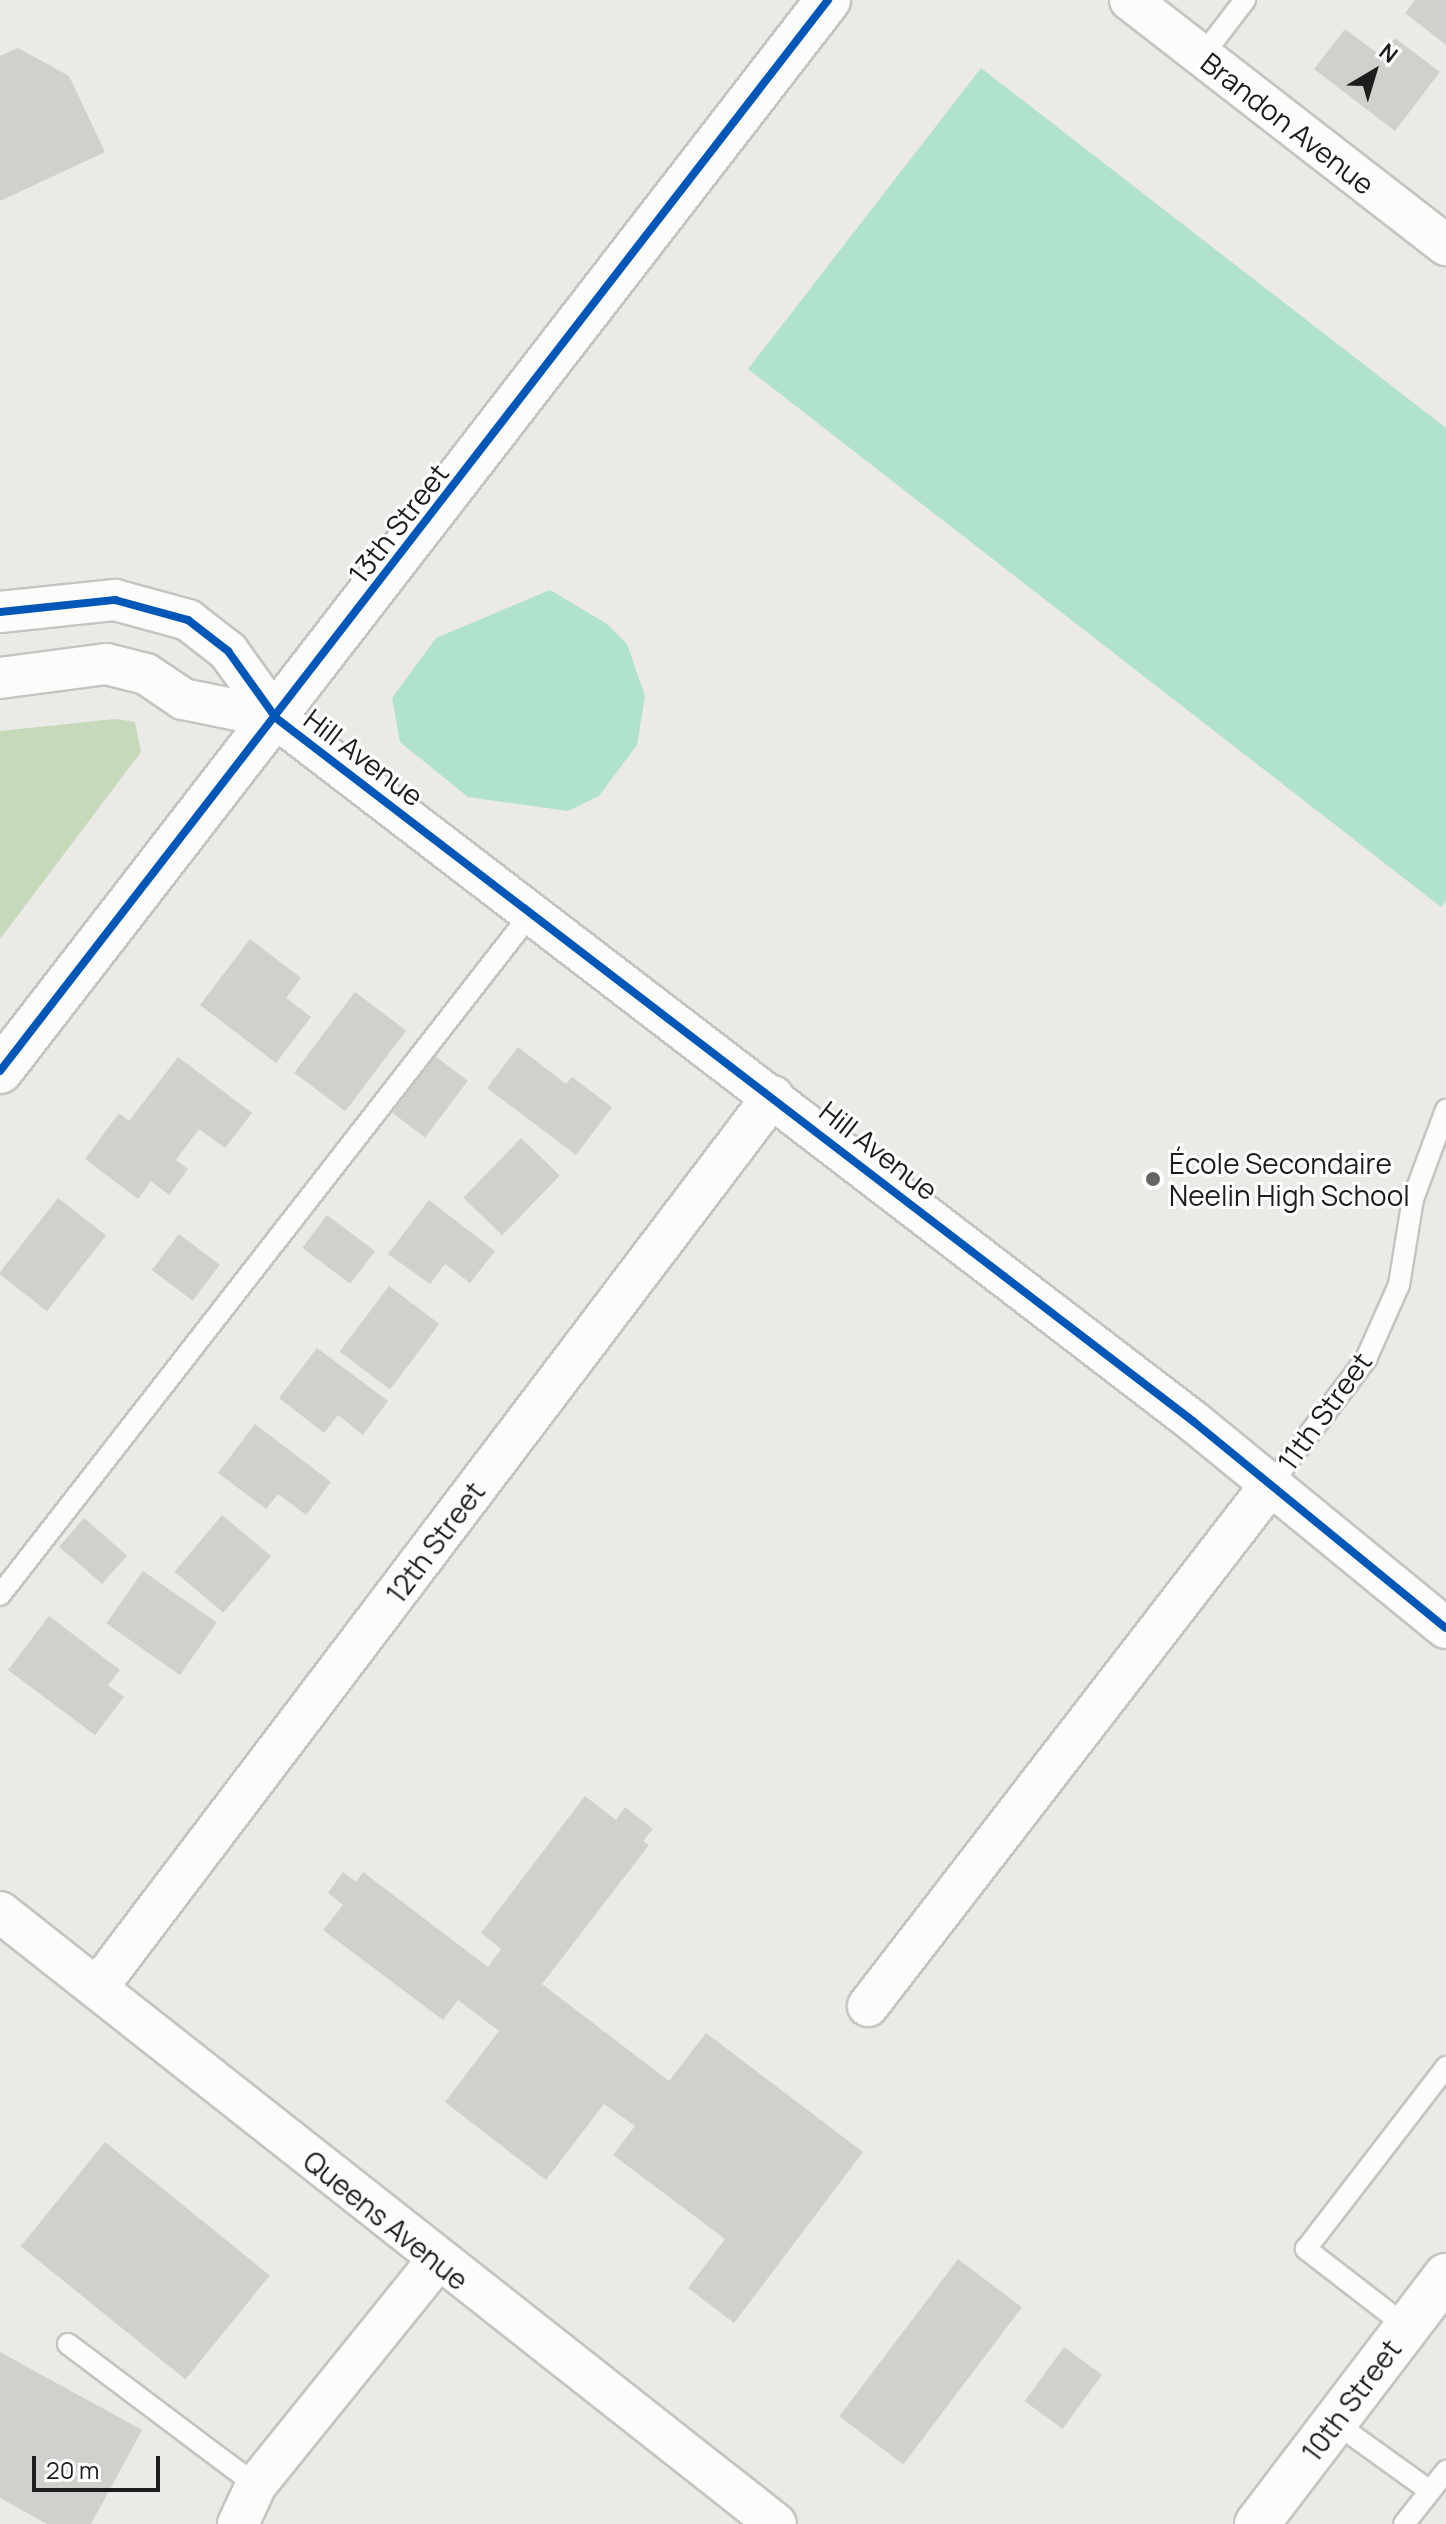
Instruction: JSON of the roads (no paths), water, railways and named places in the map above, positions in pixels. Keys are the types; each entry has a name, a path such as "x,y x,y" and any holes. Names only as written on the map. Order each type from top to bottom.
{"street":[{"name":"13th Street","path":"0,1071 276,718 828,0"},
{"name":"Brandon Avenue","path":"1130,0 1446,245"},
{"path":"0,612 115,600 188,620 228,651 276,718"},
{"path":"0,678 106,664 146,674 183,699 276,718"},
{"name":"Hill Avenue","path":"276,718 773,1096 1272,1483 1446,1628"},
{"name":"12th Street","path":"97,1988 773,1096"},
{"path":"868,2006 1272,1483"},
{"name":"Queens Avenue","path":"0,1912 437,2261 776,2524"},
{"path":"238,2524 256,2485 437,2261"},
{"name":"10th Street","path":"1257,2524 1446,2276"}],"lane":[{"path":"1202,56 1245,0"},
{"path":"0,1595 532,912"},
{"name":"11th Street","path":"1272,1483 1366,1359 1399,1285 1413,1199 1446,1110"},
{"path":"1407,2327 1306,2249 1446,2067"},
{"path":"68,2344 256,2485"},
{"path":"1334,2422 1430,2491"},
{"path":"1404,2524 1446,2471"}],"place":[{"name":"École Secondaire Neelin High School","path":"1153,1179"}]}
